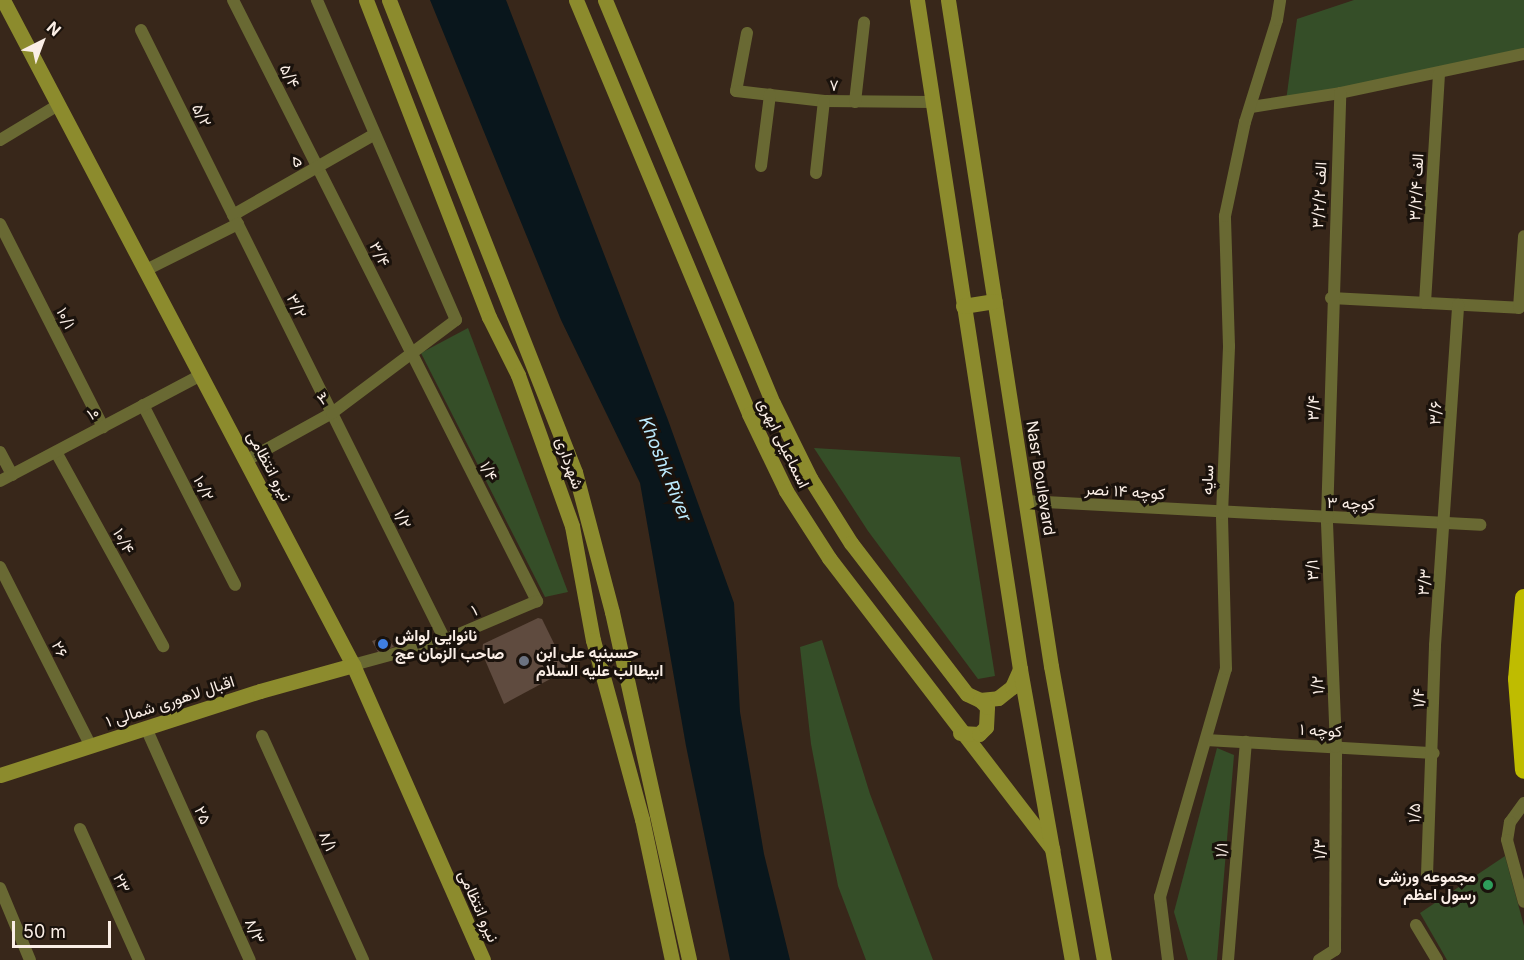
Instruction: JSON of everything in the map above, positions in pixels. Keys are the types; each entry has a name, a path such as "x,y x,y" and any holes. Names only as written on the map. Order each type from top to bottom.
{"highway":[{"path":"1524,598 1517,679 1524,770"}],"main road":[{"name":"نیرو انتظامی","path":"3,0 353,665 483,960"},
{"name":"شهرداری","path":"366,0 489,317 518,375 572,526 593,640 642,819 672,960"},
{"name":"شهرداری","path":"389,0 575,472 612,612 689,960"},
{"name":"اسماعیلی ابهری","path":"576,0 749,414 786,491 829,558 960,733 1052,849"},
{"name":"اسماعیلی ابهری","path":"605,0 773,403 810,478 850,543 953,680 980,700"},
{"path":"916,0 1020,669 1072,960"},
{"name":"Nasr Boulevard","path":"948,0 1026,501 1104,960"},
{"path":"963,306 995,302"},
{"name":"اقبال لاهوری شمالی ۱","path":"0,775 353,665"},
{"path":"980,700 998,698 1012,687 1020,669"},
{"path":"960,733 969,736 986,727 987,707 980,700"}],"street":[{"name":"۵/۴","path":"233,0 318,168"},
{"path":"317,0 373,135"},
{"name":"سایه","path":"1168,960 1160,897 1226,669 1222,514 1229,346 1225,216 1280,0"},
{"path":"855,102 864,23"},
{"name":"۵/۲","path":"141,30 235,219"},
{"name":"۷","path":"747,33 736,91 824,101 932,102"},
{"path":"1251,107 1340,93 1524,54"},
{"name":"۳/۲/۴ الف","path":"1425,303 1439,73"},
{"name":"۳/۲/۲ الف","path":"1331,298 1340,93"},
{"path":"761,166 770,95"},
{"path":"816,173 824,101"},
{"path":"0,140 58,105"},
{"name":"۵","path":"146,270 373,135"},
{"name":"۳","path":"247,460 332,413 413,356 456,320 373,135"},
{"name":"۳/۴","path":"318,168 413,356"},
{"name":"۳/۲","path":"235,219 332,413"},
{"name":"۱۰/۱","path":"0,224 103,427"},
{"path":"1331,298 1519,308 1524,236"},
{"name":"۳/۴","path":"1327,518 1331,298"},
{"name":"۳/۶","path":"1446,524 1458,305"},
{"name":"۱/۴","path":"413,356 537,601"},
{"name":"۱۰","path":"0,482 201,375"},
{"name":"۱۰/۲","path":"143,405 235,585"},
{"name":"۱/۲","path":"332,413 445,640"},
{"path":"0,452 12,475"},
{"name":"۱۰/۴","path":"56,452 164,646"},
{"name":"کوچه ۱۴ نصر","path":"1026,501 1222,514"},
{"name":"کوچه ۳","path":"1222,514 1479,525"},
{"name":"۳/۱","path":"1327,518 1330,621"},
{"name":"۳/۳","path":"1435,645 1446,524"},
{"name":"۲۶","path":"0,567 91,746"},
{"name":"۱","path":"353,665 445,640 537,601"},
{"name":"۱/۲","path":"1330,621 1336,747"},
{"name":"۱/۴","path":"1434,753 1435,645"},
{"name":"۲۵","path":"146,728 231,917"},
{"name":"۸/۱","path":"262,736 363,960"},
{"name":"کوچه ۱","path":"1206,740 1434,753"},
{"name":"۱/۱","path":"1228,960 1246,742"},
{"name":"۱/۳","path":"1319,960 1335,950 1336,747"},
{"name":"۱/۵","path":"1427,874 1434,753"},
{"path":"1524,803 1510,822 1507,840 1524,902"},
{"name":"۲۳","path":"80,829 136,955"},
{"path":"0,888 30,960"},
{"name":"۸/۳","path":"231,917 250,960"},
{"path":"1416,925 1437,960"}],"green space":[{"path":"1354,0 1524,0 1524,54 1286,101 1297,19"},
{"path":"468,328 568,592 545,597 421,353"},
{"path":"814,448 960,457 995,676 978,679 868,531"},
{"path":"822,640 870,794 933,960 866,960 838,886 811,744 800,647"},
{"path":"1217,748 1234,755 1217,960 1188,960 1174,912"},
{"name":"مجموعه ورزشی رسول اعظم","path":"1505,856 1524,926 1524,960 1447,960 1420,913"}],"water":[{"name":"Khoshk River","path":"430,0 506,0 668,420 734,603 740,712 764,854 790,960 730,960 686,746 640,483 561,320"}],"building":[{"name":"حسینیه علی ابن ابیطالب علیه السلام","path":"538,618 542,619 567,670 504,704 482,653 483,644"},
{"name":"نانوایی لواش صاحب الزمان عج","path":"386,636 394,647 378,652 372,641"}],"place":[{"name":"نانوایی لواش صاحب الزمان عج","path":"383,644"},
{"name":"حسینیه علی ابن ابیطالب علیه السلام","path":"524,661"},
{"name":"مجموعه ورزشی رسول اعظم","path":"1488,885"}]}
